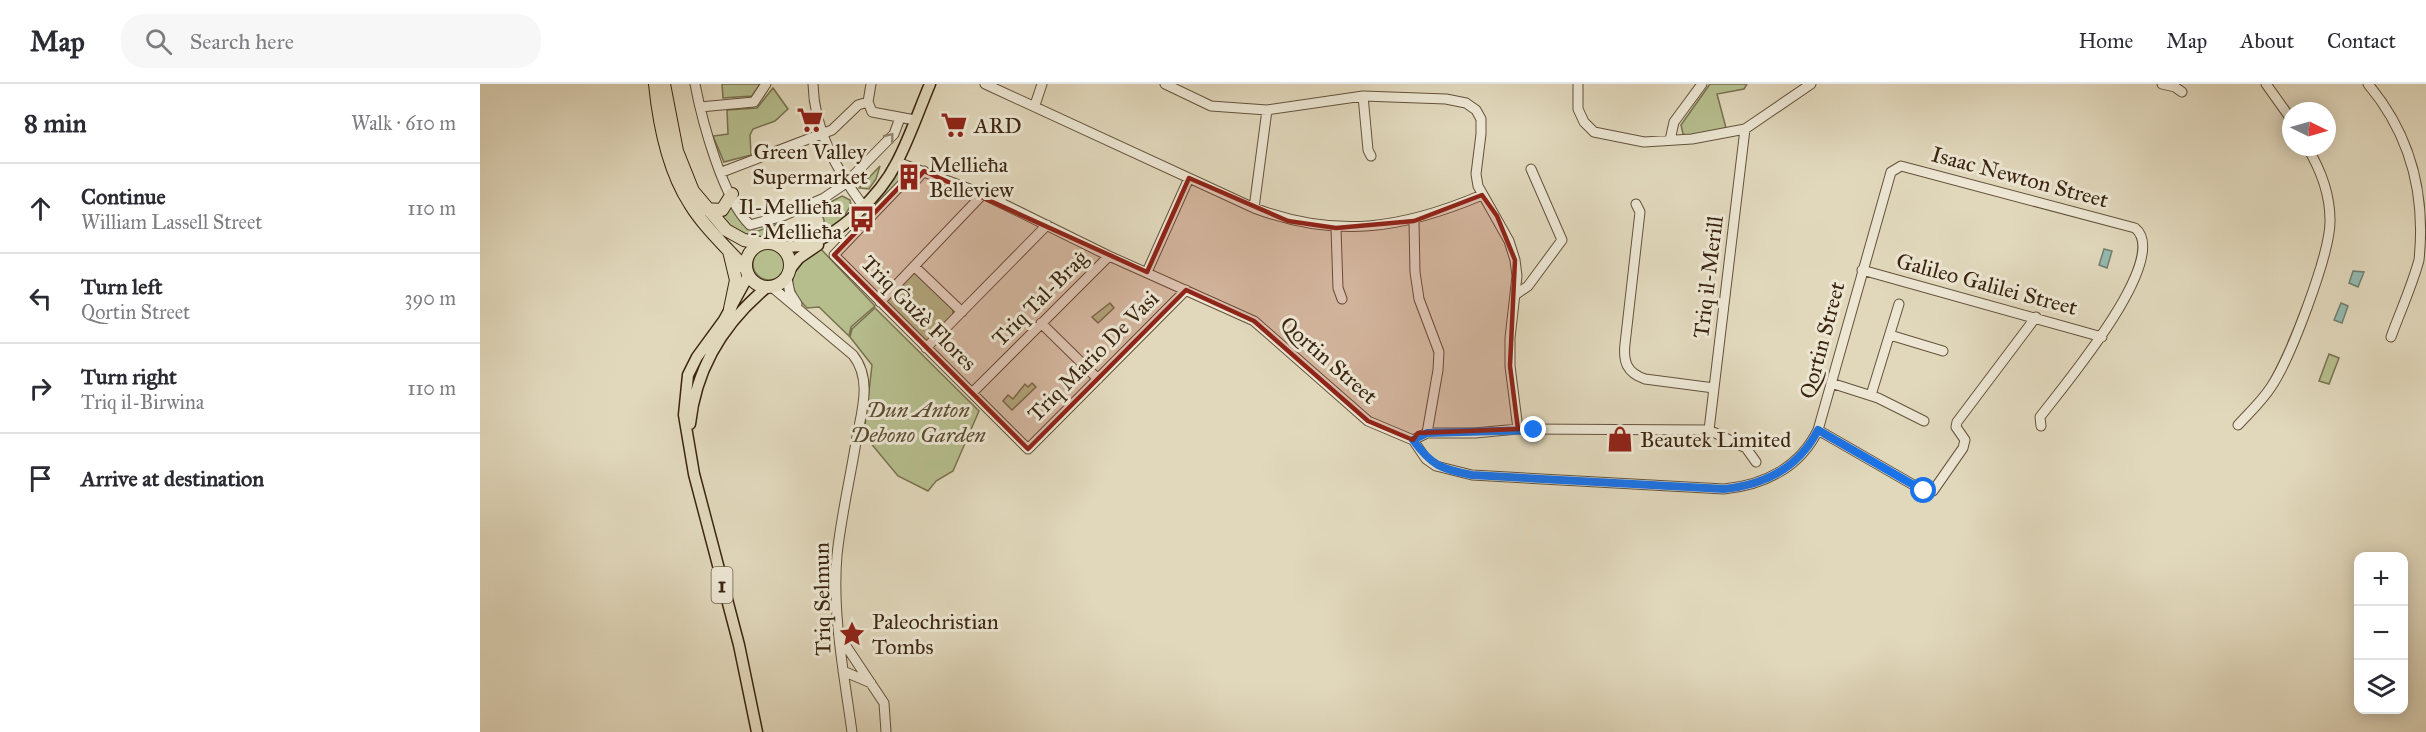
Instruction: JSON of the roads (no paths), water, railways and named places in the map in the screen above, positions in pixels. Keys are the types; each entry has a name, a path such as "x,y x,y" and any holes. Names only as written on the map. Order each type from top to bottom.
{"highway":[{"path":"655,84 665,138 680,186 691,206 746,272 770,288"},
{"path":"664,84 677,151 693,191 706,209 733,236 778,246 789,258 789,273"},
{"path":"706,209 722,210 732,194"},
{"name":"1","path":"746,272 747,253 760,243"},
{"path":"729,250 736,280 730,309"},
{"name":"1","path":"770,288 789,273"}],"main road":[{"path":"789,273 799,258 859,217 897,162 930,84"},
{"path":"778,246 799,247 810,244 847,222 864,207"},
{"name":"1","path":"746,272 730,309 688,375 684,415 700,504 739,645 757,732"},
{"name":"1","path":"688,439 696,386 711,350 731,323 770,288"}],"street":[{"path":"695,84 708,142 732,194 750,225 783,216 824,198 846,183 894,134 900,118"},
{"path":"700,107 754,102 766,84"},
{"path":"813,84 813,101 821,135 846,183 864,207"},
{"path":"871,84 868,102 872,112 915,120"},
{"path":"985,84 1035,105 1254,208 1288,221 1336,228 1414,221 1482,195"},
{"path":"1035,105 1042,84"},
{"path":"1164,84 1211,106 1267,110 1363,96 1446,99 1466,103 1476,110 1481,119 1476,174 1482,195 1497,216 1515,260 1510,366 1518,429"},
{"path":"1578,84 1578,109 1584,122 1594,132 1631,141 1671,140 1745,129 1811,84"},
{"path":"1671,140 1674,122 1702,84"},
{"path":"2162,84 2175,87 2182,92"},
{"path":"2266,84 2282,106"},
{"path":"2368,84 2384,103 2411,146 2424,190 2424,238 2419,261 2391,338"},
{"path":"1363,96 1371,156"},
{"path":"722,172 832,130 858,105 868,102"},
{"path":"1254,208 1267,110"},
{"name":"Triq il-Merill","path":"1709,430 1745,129"},
{"path":"2238,425 2271,388 2282,369 2327,245 2331,223 2330,204 2325,182 2312,156"},
{"name":"Qortin Street","path":"897,162 983,194 1109,256 1254,321 1368,421 1413,440 1426,459 1436,466 1472,475 1724,489 1741,487 1781,472 1794,463 1818,430 1862,270 1891,172 1895,168"},
{"name":"Isaac Newton Street","path":"1895,168 1901,166 2135,228 2144,239 2142,252 2131,285 2102,337"},
{"path":"1515,295 1528,286 1562,240 1531,170"},
{"name":"Triq Ġużè Flores","path":"924,171 911,186 905,181 834,255 1028,449"},
{"path":"1147,272 1189,178"},
{"path":"880,302 983,194"},
{"path":"1636,204 1640,212 1625,363 1636,375 1645,379 1714,388"},
{"path":"1414,221 1415,272 1419,299 1438,352 1438,370 1427,433"},
{"path":"926,348 1047,225"},
{"path":"1336,228 1338,288 1342,299"},
{"name":"Triq Tal-Braġ","path":"972,393 1109,256"},
{"path":"915,267 962,312"},
{"name":"Galileo Galilei Street","path":"1862,270 2102,337"},
{"name":"Triq Selmun","path":"789,273 790,293 804,313"},
{"name":"Triq Selmun","path":"770,288 804,313 853,355 862,368 864,377 863,404 837,556 838,636 852,732"},
{"name":"Triq Mario De Vasi","path":"1028,449 1186,290"},
{"path":"1871,395 1899,304"},
{"path":"1818,430 1924,491 1933,491 1963,448 1965,440 1956,427 1957,422 2036,317"},
{"path":"1041,324 1098,379"},
{"path":"1890,335 1943,351"},
{"path":"2041,426 2040,417 2102,337"},
{"path":"1831,383 1871,395 1924,421"},
{"path":"1413,440 1429,412"},
{"path":"1413,440 1427,433 1510,432 1518,429 1709,430 1746,448 1756,462"},
{"path":"838,636 884,703 886,732"},
{"path":"843,671 871,683"}],"water":[{"path":"2104,249 2112,251 2107,268 2099,265"},
{"path":"2353,271 2364,272 2358,287 2349,283"},
{"path":"2341,303 2348,306 2342,323 2334,320"}],"place":[{"name":"Green Valley Supermarket","path":"810,120"},
{"name":"ARD","path":"954,125"},
{"name":"Mellieħa Belleview","path":"909,177"},
{"name":"Il-Mellieħa - Mellieħa","path":"862,219"},
{"name":"Beautek Limited","path":"1620,439"},
{"name":"Paleochristian Tombs","path":"852,634"}],"park label":[{"name":"Dun Anton Debono Garden","path":"918,422"}]}
